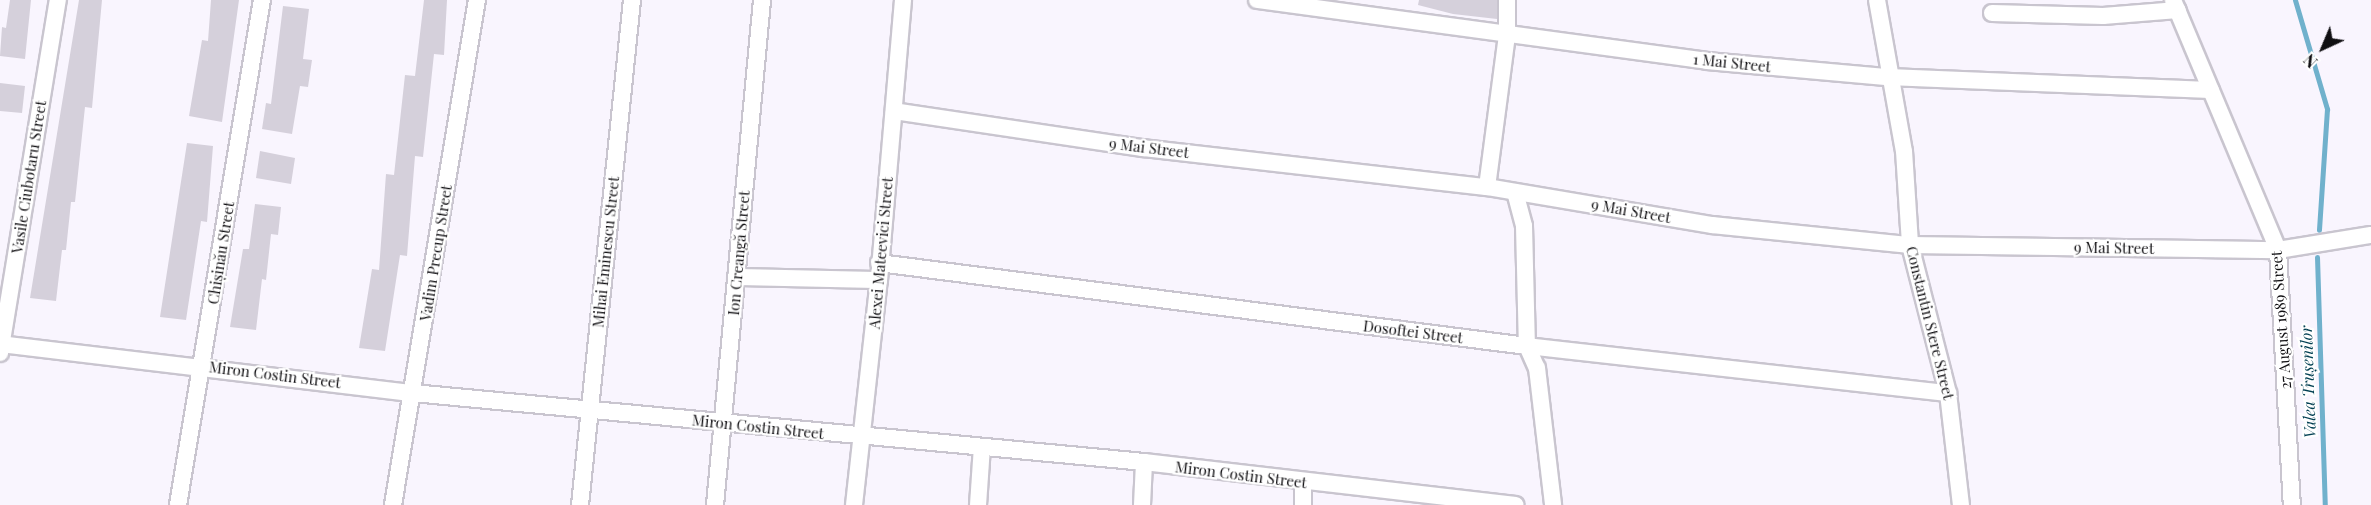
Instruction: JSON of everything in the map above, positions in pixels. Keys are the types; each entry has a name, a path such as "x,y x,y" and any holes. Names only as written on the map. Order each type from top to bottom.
{"street":[{"name":"Vasile Ciubotaru Street","path":"1,347 58,0"},
{"name":"Chișinău Street","path":"178,505 262,0"},
{"name":"Vadim Precup Street","path":"393,505 477,0"},
{"name":"Mihai Eminescu Street","path":"580,505 632,0"},
{"name":"Ion Creangă Street","path":"715,505 762,0"},
{"name":"Alexei Mateevici Street","path":"854,505 879,280 903,0"},
{"name":"1 Mai Street","path":"1257,0 1707,61 1888,77 2211,90"},
{"path":"1487,187 1507,35 1508,0"},
{"name":"Constantin Stere Street","path":"1876,0 1888,77 1904,152 1910,245 1948,393 1961,505"},
{"name":"27 August 1989 Street","path":"1992,12 2103,16 2176,5 2278,250 2292,505"},
{"name":"9 Mai Street","path":"894,111 1143,148 1487,187 1712,225 1910,245 2278,250 2371,235"},
{"path":"1515,192 1524,226 1527,346 1537,368 1553,505"},
{"name":"Dosoftei Street","path":"879,263 1527,346 1948,393"},
{"path":"736,277 879,280"},
{"name":"Miron Costin Street","path":"1,347 202,366 413,393 590,408 862,438 1144,462 1466,503 1516,505"},
{"path":"978,505 981,447"},
{"path":"1142,505 1144,462"},
{"path":"1303,482 1303,505"}],"building":[{"path":"10,0 31,0 25,59 0,56 2,27 6,28"},
{"path":"79,0 102,0 92,108 85,107 75,202 71,202 66,250 62,250 56,301 30,298"},
{"path":"211,0 239,0 222,122 189,116 202,40 208,41"},
{"path":"424,0 447,0 444,55 434,54 423,157 415,156 407,256 400,255 385,351 359,348 372,269 379,270 386,174 394,175 405,75 415,76"},
{"path":"1419,0 1497,0 1497,19 1453,14 1418,5"},
{"path":"283,6 309,9 303,59 312,60 308,87 300,86 292,134 262,129 266,103 271,104"},
{"path":"0,83 25,86 22,113 0,111"},
{"path":"187,143 213,146 207,222 201,221 186,320 160,317"},
{"path":"260,151 295,158 291,184 256,178"},
{"path":"255,204 281,207 278,235 271,234 266,280 262,279 256,330 230,327 243,249 249,249"}],"waterway":[{"name":"Valea Trușenilor","path":"2295,0 2327,109 2319,230"},
{"name":"Valea Trușenilor","path":"2317,257 2325,505"}]}
